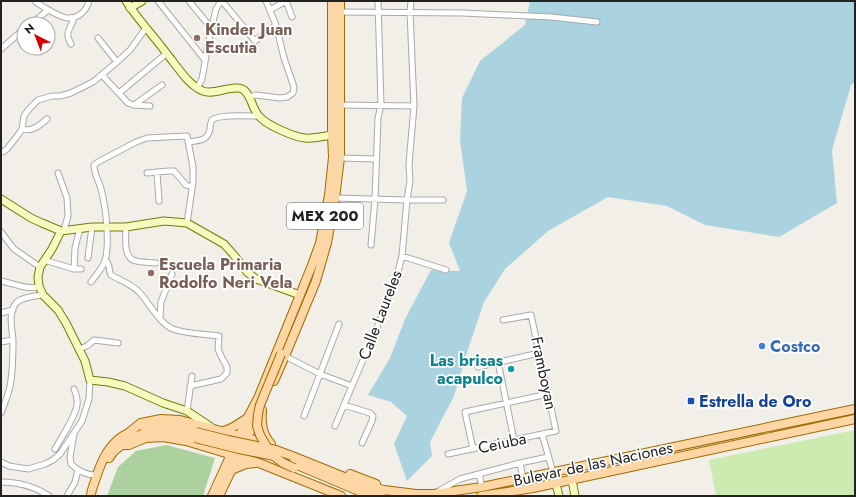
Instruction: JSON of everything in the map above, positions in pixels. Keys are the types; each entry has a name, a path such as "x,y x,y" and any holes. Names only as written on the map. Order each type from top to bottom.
{"main road":[{"name":"MEX 200","path":"243,437 248,417 259,396 320,243 334,157 332,135 332,1"},
{"name":"MEX 200","path":"243,437 262,408 283,355 316,281 327,243 340,158 340,1"},
{"path":"312,265 310,286 283,355 260,405 257,426 260,435 271,454 283,463 360,496"},
{"path":"262,408 262,429 266,439 271,445"},
{"name":"Bulevar de las Naciones","path":"481,492 523,479 553,472 855,409"},
{"path":"218,431 229,430 248,417"},
{"path":"127,434 141,423 161,419 180,420 271,445 394,491"},
{"name":"Bulevar de las Naciones","path":"91,496 96,475 104,455 113,444 127,434 145,426 171,429 276,450 364,485 384,490 416,494 434,494 533,488 855,419"},
{"name":"Bulevar de las Naciones","path":"94,496 103,470 114,451 128,440 147,432 171,429 239,449 274,456 361,492 380,496"},
{"path":"121,445 129,445 146,438 163,437 186,441 259,463 341,496"},
{"path":"218,496 243,437"},
{"path":"213,449 221,454 225,459 228,470"},
{"path":"212,496 228,470 246,464 259,463"},
{"path":"504,496 533,488"}],"street":[{"path":"35,1 48,10 63,17 74,18 86,10 89,1"},
{"path":"126,1 181,72 197,88 206,92 237,88 243,89 249,97 254,110 259,116 270,124 305,138 332,135"},
{"path":"130,8 142,1"},
{"path":"158,1 205,60"},
{"path":"189,1 212,29"},
{"path":"197,88 202,79 216,9 222,1 255,41 276,25"},
{"path":"249,97 256,95 287,98 293,93 294,87 284,58 276,25 266,1"},
{"path":"270,10 286,1 292,17"},
{"path":"371,245 375,199 378,118 381,105 378,1"},
{"name":"Calle Laureles","path":"335,426 385,307 397,275 402,256 410,180 409,166 414,106 410,12 411,1"},
{"path":"41,16 48,10"},
{"path":"340,12 463,13 551,17 597,22"},
{"path":"71,44 67,37 67,32 74,18"},
{"path":"1,152 6,149 22,129 24,116 38,100 71,93 93,82 130,50 146,28"},
{"path":"1,48 16,36"},
{"path":"98,38 117,62"},
{"path":"118,93 167,53"},
{"path":"102,75 128,103 150,106"},
{"path":"134,105 162,85"},
{"path":"340,105 414,106"},
{"path":"91,282 103,266 107,253 105,206 94,170 94,165 136,142 147,138 202,140 206,138 213,120 217,118 229,116 259,116"},
{"path":"22,129 34,129 47,119"},
{"path":"187,223 193,167 188,139"},
{"path":"340,158 376,159"},
{"path":"147,174 174,171 186,184 192,187"},
{"path":"157,172 159,201"},
{"path":"1,462 9,466 28,469 53,460 60,454 81,424 89,399 90,380 85,361 66,323 58,310 43,295 39,286 38,277 40,267 63,230 68,216 67,198 58,173"},
{"path":"1,198 31,218 63,230 92,227 126,227 164,221 187,223 224,244 247,272 256,279 300,295"},
{"path":"335,198 443,200"},
{"path":"88,258 92,227"},
{"path":"126,227 126,243 129,256 133,260 142,262 156,262"},
{"path":"74,269 75,248 80,228"},
{"path":"1,232 14,249 40,267"},
{"path":"402,256 446,270"},
{"path":"44,260 74,269 81,269"},
{"path":"105,260 108,262 109,272 111,275 132,286 140,293 153,311 172,329 219,336 218,349 227,367 227,373 221,379 190,386"},
{"path":"160,318 161,302 172,274"},
{"path":"1,281 31,288 37,288 39,286"},
{"path":"1,413 11,381 13,340 11,320 13,310 16,303 26,298 43,295"},
{"path":"1,313 13,310"},
{"name":"Framboyan","path":"503,320 531,315 556,432"},
{"path":"304,416 339,324"},
{"path":"1,342 13,340"},
{"path":"79,349 87,346 94,340 118,343"},
{"path":"478,367 539,353"},
{"path":"283,355 320,374 352,386"},
{"path":"498,362 514,440"},
{"path":"187,411 192,376"},
{"path":"90,380 125,386 163,403 187,411 218,431"},
{"path":"55,449 73,416 77,404 77,397 74,389"},
{"path":"472,449 465,412 548,394"},
{"path":"344,405 370,413 373,416 362,443"},
{"path":"73,416 82,420"},
{"path":"75,432 70,457 71,464 78,470 93,476 96,475"},
{"name":"Ceiuba","path":"448,454 556,432"},
{"path":"542,434 559,496"},
{"path":"434,494 460,479 548,457"},
{"path":"520,463 523,479"},
{"path":"570,469 575,496"},
{"path":"67,496 75,482 78,470"},
{"path":"479,474 481,492"},
{"path":"1,482 10,482 30,486 49,496"}],"green space":[{"path":"855,430 855,496 716,496 709,460"},
{"path":"166,445 215,458 203,496 107,496 118,467 136,451"}],"water":[{"path":"530,1 855,1 855,82 851,85 832,150 837,203 779,237 705,225 667,206 608,197 548,231 505,269 484,302 454,396 430,442 432,456 407,481 394,444 407,416 391,402 368,395 390,358 405,319 431,270 460,271 449,243 467,191 460,140 462,98 480,61 525,25"}],"place":[{"name":"Kinder Juan Escutia","path":"197,38"},
{"name":"Escuela Primaria Rodolfo Neri Vela","path":"151,273"},
{"name":"Costco","path":"762,346"},
{"name":"Las brisas acapulco","path":"511,369"},
{"name":"Estrella de Oro","path":"691,401"}]}
